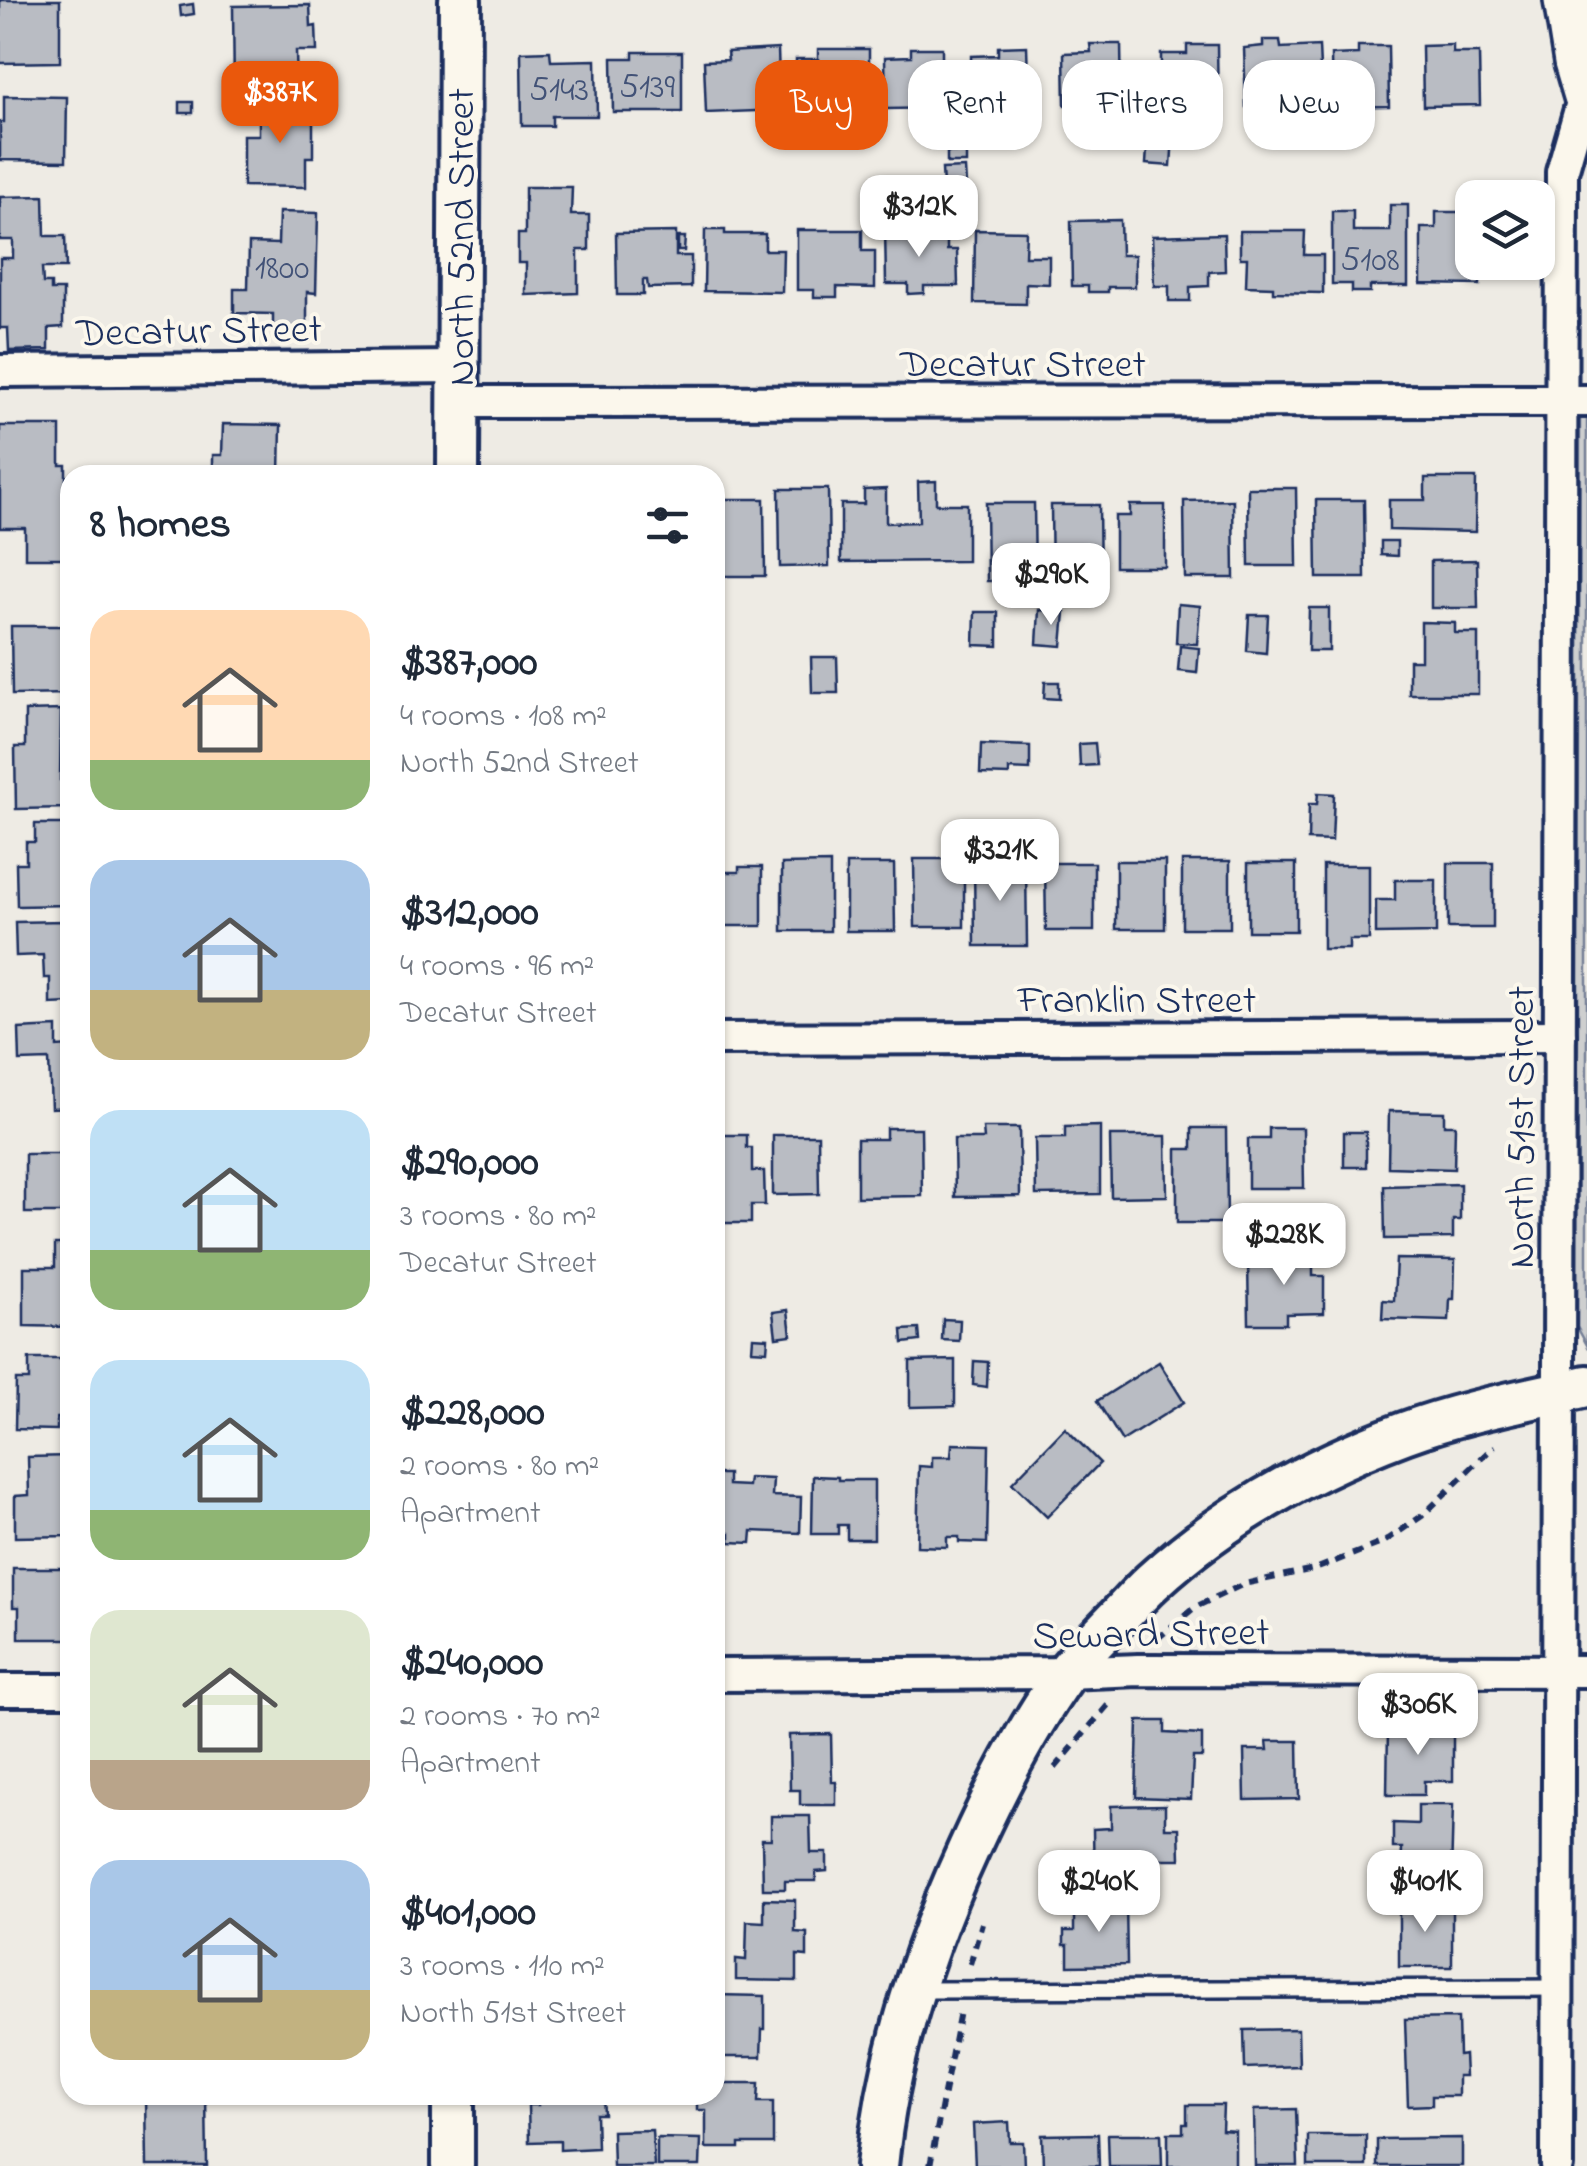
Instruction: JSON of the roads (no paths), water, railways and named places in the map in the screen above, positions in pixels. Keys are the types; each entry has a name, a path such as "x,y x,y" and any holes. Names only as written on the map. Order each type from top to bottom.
{"main road":[{"path":"1567,0 1586,94"}],"street":[{"name":"North 52nd Street","path":"458,465 460,0"},
{"name":"North 51st Street","path":"1557,2166 1557,1988 1573,1671 1560,1036 1574,401 1562,172 1586,94"},
{"name":"Decatur Street","path":"0,371 458,384 1574,401"},
{"name":"Franklin Street","path":"725,1039 1560,1036"},
{"path":"878,2166 893,2067 914,1990 946,1900 986,1811 1066,1673 1151,1582 1206,1538 1277,1492 1346,1456 1483,1408 1568,1402"},
{"name":"Seward Street","path":"725,1675 1573,1671"},
{"path":"0,1690 60,1690"},
{"path":"453,2105 453,2166"}],"lane":[{"path":"914,1990 1557,1988"}]}
